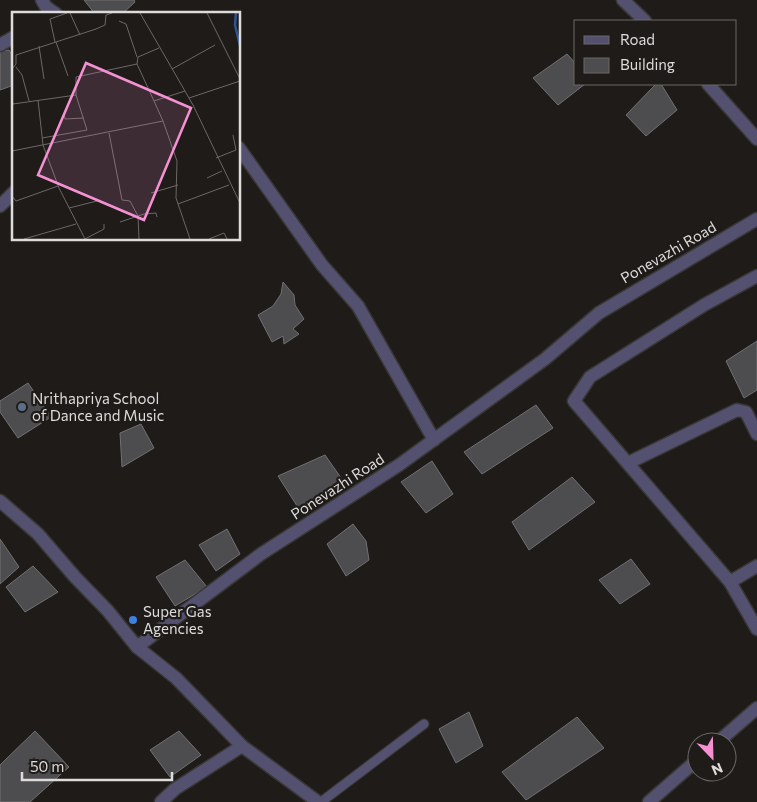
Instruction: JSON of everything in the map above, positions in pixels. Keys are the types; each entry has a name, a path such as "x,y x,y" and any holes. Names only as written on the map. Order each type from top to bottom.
{"street":[{"path":"622,0 644,20"},
{"path":"0,45 12,38"},
{"path":"709,85 757,138"},
{"path":"240,149 322,265 358,306 434,440"},
{"path":"0,206 12,194"},
{"name":"Ponevazhi Road","path":"137,647 261,554 399,465 434,440 545,358 599,313 757,219"},
{"path":"757,276 704,305 590,377 574,401 730,582 757,629"},
{"path":"628,463 737,410 746,412 757,434"},
{"path":"0,501 38,534 75,577 108,611 137,647 176,678 242,746 320,802"},
{"path":"730,582 757,566"},
{"path":"729,732 757,708"},
{"path":"161,802 175,789 242,746"},
{"path":"649,802 687,769"}],"lane":[{"path":"320,802 424,724"}],"building":[{"path":"84,0 134,0 135,2 124,12 93,12"},
{"path":"9,50 12,55 12,86 0,90 0,51"},
{"path":"567,54 574,62 574,85 584,85 558,105 533,78"},
{"path":"655,85 662,85 677,110 646,136 626,115"},
{"path":"283,282 294,295 295,305 304,319 293,329 299,334 284,344 283,336 272,342 258,315 273,306 281,294"},
{"path":"757,341 757,390 744,398 726,361"},
{"name":"Nrithapriya School of Dance and Music","path":"28,383 51,417 18,438 0,412 0,401"},
{"path":"536,405 553,428 482,474 464,452"},
{"path":"141,424 154,448 122,467 120,433"},
{"path":"325,455 346,485 299,509 278,476"},
{"path":"432,461 453,494 426,513 401,482"},
{"path":"572,477 595,502 529,550 512,522"},
{"path":"353,524 366,541 369,560 346,576 327,544"},
{"path":"227,529 240,554 216,571 199,545"},
{"path":"0,539 19,567 0,584"},
{"path":"631,559 650,584 620,604 599,580"},
{"path":"185,560 207,587 175,606 156,577"},
{"path":"33,566 58,592 25,612 6,587"},
{"path":"469,712 483,746 456,763 439,729"},
{"path":"577,717 604,748 526,800 502,772"},
{"path":"35,731 69,767 30,802 0,802 0,765"},
{"path":"179,731 201,755 170,777 150,750"}],"place":[{"name":"Nrithapriya School of Dance and Music","path":"22,407"},
{"name":"Super Gas Agencies","path":"133,620"}]}
